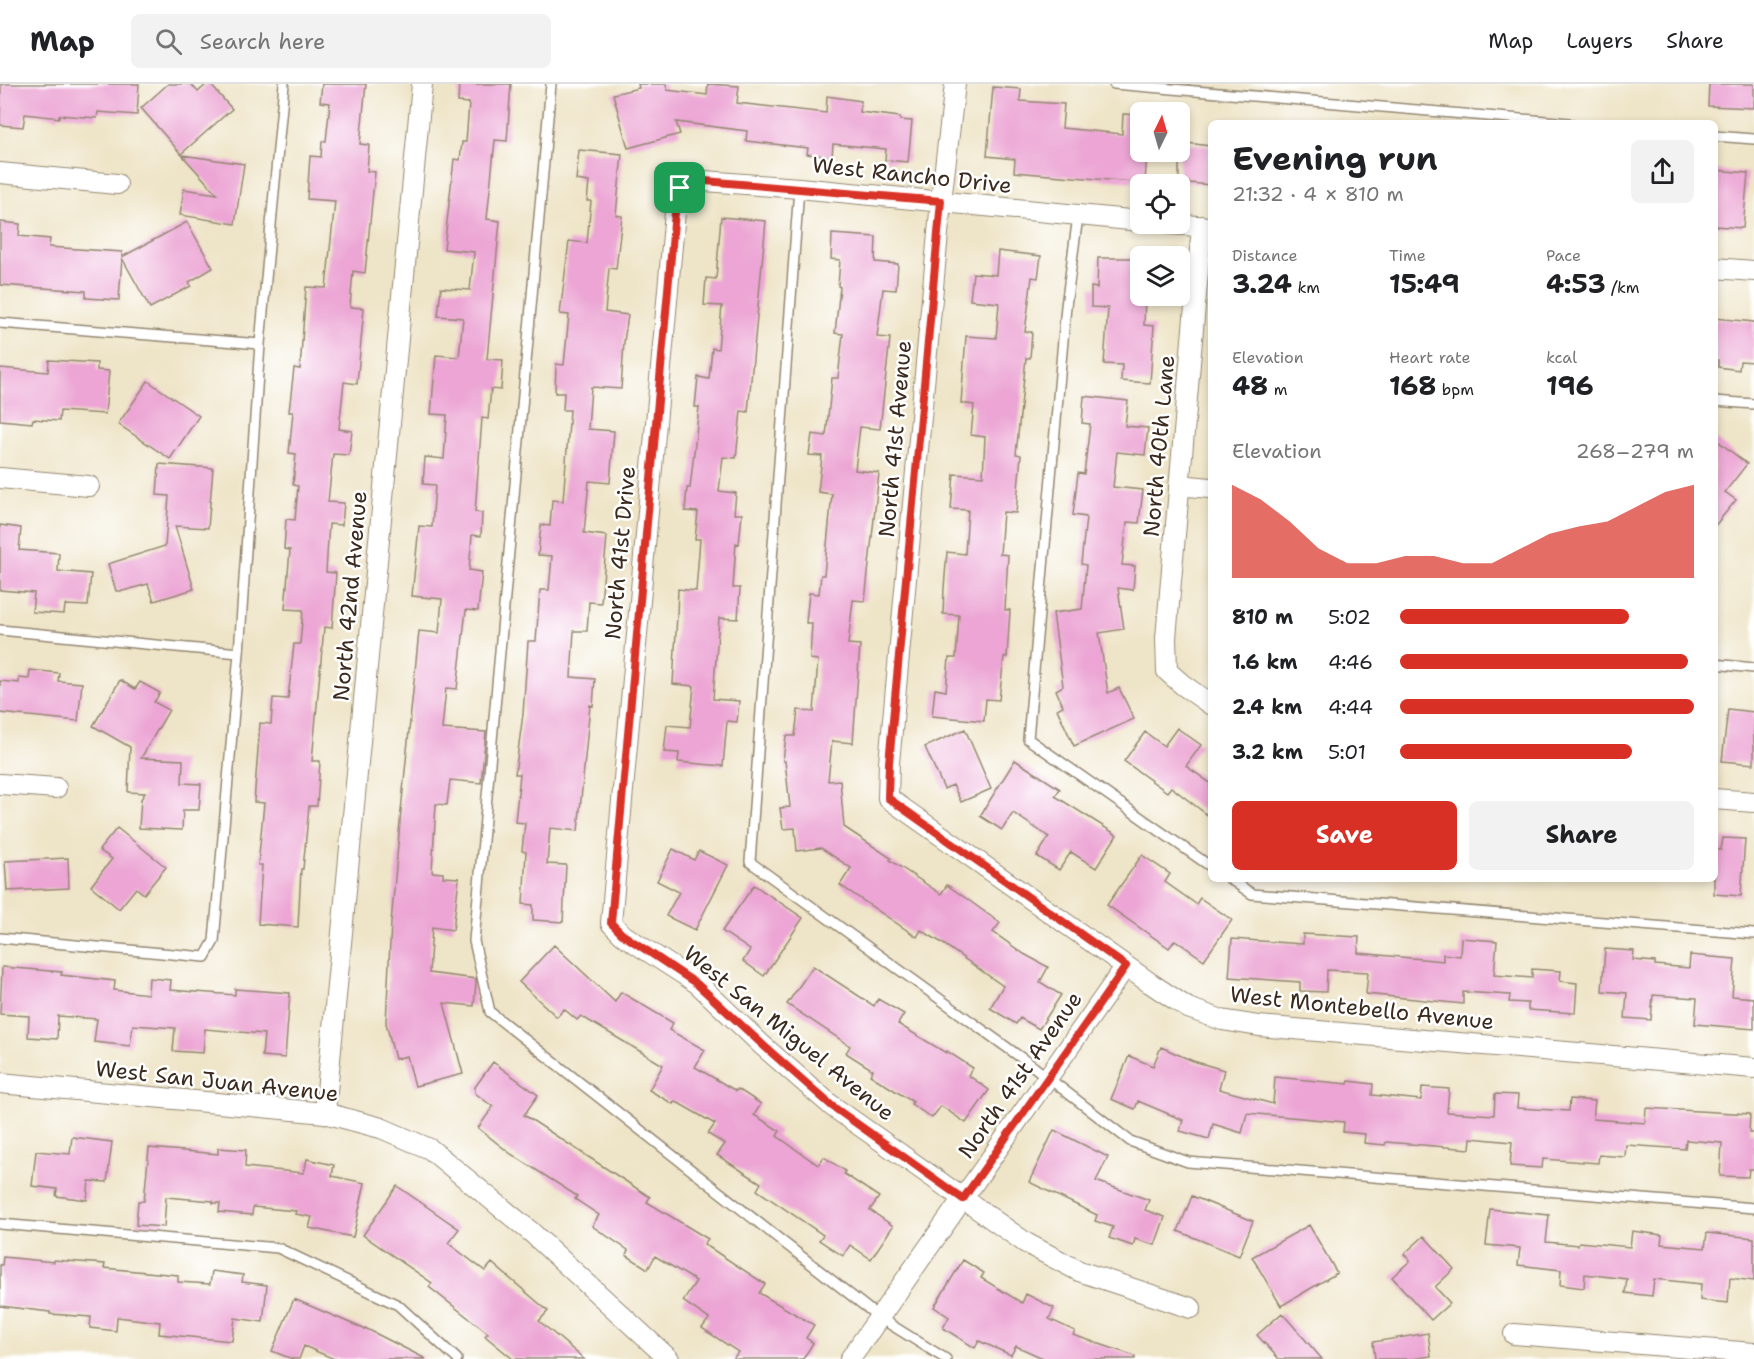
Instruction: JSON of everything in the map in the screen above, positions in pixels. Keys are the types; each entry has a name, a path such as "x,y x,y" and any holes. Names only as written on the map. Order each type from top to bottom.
{"street":[{"name":"North 42nd Avenue","path":"325,1113 422,84"},
{"name":"North 41st Avenue","path":"888,798 890,751 941,201 955,84"},
{"path":"0,173 117,184"},
{"name":"West Rancho Drive","path":"680,188 705,181 1130,220"},
{"name":"North 41st Drive","path":"611,923 675,212 680,188"},
{"path":"1190,225 1207,226"},
{"name":"North 40th Lane","path":"1207,226 1179,484 1166,638 1167,671 1183,686 1208,703"},
{"path":"1718,268 1754,271"},
{"path":"0,478 89,486"},
{"path":"1179,484 1208,488"},
{"path":"0,784 56,789"},
{"name":"West Montebello Avenue","path":"888,798 1188,1008 1222,1020 1754,1068"},
{"path":"1718,799 1754,802"},
{"name":"West San Miguel Avenue","path":"611,923 622,934 697,984 832,1106 1026,1243 1079,1271 1191,1308"},
{"name":"North 41st Avenue","path":"849,1359 1126,966"},
{"name":"West San Juan Avenue","path":"0,1083 325,1113 381,1128 430,1149 531,1232 669,1359"},
{"path":"1515,1334 1754,1353"}],"lane":[{"path":"0,938 205,957 214,941 239,652 260,344 284,84"},
{"path":"551,84 474,941 490,1012 880,1318 946,1359"},
{"path":"1114,84 1534,120"},
{"path":"1718,135 1754,139"},
{"path":"799,188 750,862 1047,1077 1130,1141 1188,1162 1754,1208"},
{"path":"1078,216 1066,306 1028,739 1208,865"},
{"path":"0,322 260,344"},
{"path":"1718,401 1754,404"},
{"path":"0,630 239,652"},
{"path":"1718,664 1754,668"},
{"path":"1234,882 1252,894 1754,934"},
{"path":"0,1224 278,1248 398,1305 457,1359"}],"building":[{"path":"1,84 139,84 137,115 98,112 97,118 59,115 59,118 25,114 23,127 0,125"},
{"path":"168,84 191,84 198,92 210,84 232,109 181,154 141,108"},
{"path":"322,84 366,84 360,144 369,145 367,171 375,172 365,273 353,271 350,307 364,308 357,384 344,382 339,429 352,431 349,455 333,454 328,502 344,503 342,525 329,524 326,572 336,573 332,628 324,627 312,761 320,761 317,806 309,806 303,869 301,869 298,927 258,924 262,865 258,865 264,803 254,802 260,723 271,724 273,698 288,699 294,644 300,644 303,610 285,609 290,550 284,549 286,519 295,520 298,486 293,485 296,454 289,453 293,412 289,412 294,368 300,369 306,287 326,288 335,201 307,199 310,156 321,157 322,141 326,141 330,103 320,102"},
{"path":"459,84 511,84 507,141 495,140 487,219 500,221 487,359 503,360 501,390 491,389 488,419 482,418 475,512 482,513 481,536 472,535 469,570 482,572 478,611 466,610 457,689 446,688 442,729 486,732 481,783 450,780 447,805 436,804 432,872 443,873 443,877 459,878 453,930 432,927 429,973 476,979 476,982 474,1006 444,1003 463,1074 415,1086 407,1056 395,1059 386,1023 391,923 419,631 439,633 442,599 412,596 419,526 432,527 435,485 423,484 425,457 444,459 447,415 431,414 436,355 459,357 463,318 438,316 441,288 470,290 474,252 444,249 454,159 460,160 462,142 466,142 469,103 458,102"},
{"path":"638,84 666,84 667,90 707,95 708,84 739,86 737,103 826,113 827,96 861,101 860,112 900,117 900,120 912,121 908,162 885,160 886,149 833,144 832,157 807,154 808,148 746,141 747,131 676,122 680,134 628,148 613,94 639,88"},
{"path":"1709,84 1754,84 1754,108 1708,106"},
{"path":"993,87 1021,89 1020,101 1064,104 1062,128 1122,134 1123,114 1130,114 1130,162 1146,162 1146,174 1130,174 1130,182 1014,172 1015,159 987,156"},
{"path":"1190,143 1208,146 1208,185 1190,183 1190,174 1179,174 1179,162 1190,162"},
{"path":"579,150 622,154 616,215 622,216 616,269 609,268 605,312 628,315 621,389 591,387 588,429 614,431 610,483 589,481 584,533 607,536 601,603 589,602 587,631 574,631 571,677 595,679 593,706 590,705 578,831 550,828 547,864 566,865 563,922 533,920 533,905 523,904 526,852 522,851 525,823 515,822 520,774 515,774 523,714 528,641 536,641 540,590 549,590 552,556 538,555 541,525 550,526 552,500 563,501 570,410 563,410 564,393 555,393 556,364 564,365 569,315 560,314 569,241 587,243 591,201 587,201 589,182 576,180"},
{"path":"182,155 244,164 235,224 180,215 184,189 217,194"},
{"path":"1718,170 1748,173 1743,228 1718,226"},
{"path":"721,217 766,221 748,412 741,411 736,458 723,457 719,491 736,493 734,514 742,514 739,544 736,543 733,588 740,588 738,619 719,618 713,699 739,701 737,722 727,721 723,766 678,762 679,753 664,752 667,725 690,727 694,686 673,684 678,589 696,591 700,539 695,539 698,512 685,511 687,488 690,488 699,407 695,407 698,377 709,379 712,348 718,349 722,306 704,305 706,278 716,279"},
{"path":"0,222 20,224 19,236 50,239 49,247 122,252 122,257 187,222 213,268 189,282 191,286 150,308 122,258 119,300 86,298 86,291 0,285"},
{"path":"832,234 876,237 875,262 898,264 896,290 883,289 877,337 890,338 880,429 860,427 855,470 879,473 865,601 853,600 848,644 860,645 853,743 832,741 828,781 840,780 844,827 941,894 947,885 1000,923 993,932 1024,954 1048,967 1040,982 1061,995 1039,1029 1020,1018 1016,1024 990,1008 1003,986 939,941 921,930 917,937 840,885 851,868 821,848 797,851 795,828 783,829 780,808 790,807 785,761 783,761 786,736 795,736 798,710 814,712 818,660 810,659 812,623 806,623 809,593 819,594 821,575 824,575 832,494 818,492 822,456 809,455 812,434 826,436 832,378 838,378 843,334 835,333 840,287 838,286 840,260 831,259"},
{"path":"998,251 1041,256 1038,278 1032,277 1025,332 1032,332 1030,358 1026,358 1016,454 1021,455 1016,513 1003,512 1000,554 1008,555 1005,610 1010,610 1007,657 1004,657 999,700 986,699 984,721 932,716 935,689 946,691 949,658 956,658 959,615 943,614 944,588 947,552 965,554 968,510 951,509 954,474 983,476 985,437 971,435 974,405 961,403 966,336 996,338 999,303 970,300 973,273 996,275"},
{"path":"1098,258 1130,258 1130,306 1145,306 1144,325 1154,326 1150,383 1121,381 1122,365 1104,364 1108,308 1091,307 1091,287 1097,288"},
{"path":"1718,318 1754,322 1754,362 1740,361 1739,370 1718,367"},
{"path":"49,360 97,363 97,370 109,371 105,414 60,411 59,421 33,419 32,423 0,420 0,368 48,372"},
{"path":"148,381 199,416 170,459 118,424"},
{"path":"1084,396 1128,401 1125,426 1148,428 1145,455 1117,452 1113,487 1143,490 1139,523 1127,522 1122,565 1135,566 1133,590 1118,588 1124,629 1099,633 1108,693 1119,688 1134,719 1074,746 1057,709 1063,706 1056,690 1063,686 1053,613 1082,609 1086,565 1081,564 1086,517 1073,515 1078,473 1084,474 1090,424 1082,423"},
{"path":"1718,441 1747,464 1725,492 1736,500 1718,522"},
{"path":"159,464 213,468 208,528 175,526 194,589 154,601 148,584 116,591 108,564 165,546 169,496 157,495"},
{"path":"0,525 21,528 19,550 59,553 58,571 91,574 88,606 65,605 64,614 32,612 34,593 0,590"},
{"path":"30,670 59,673 58,681 82,683 78,721 0,713 0,681 19,683 19,678 29,679"},
{"path":"120,680 135,689 140,682 160,693 154,702 169,710 141,758 183,760 182,783 201,784 199,810 183,810 182,830 139,828 141,799 145,793 128,792 130,747 93,726"},
{"path":"1728,709 1754,712 1754,764 1722,761"},
{"path":"1177,728 1201,745 1186,766 1208,782 1208,815 1171,787 1167,792 1124,761 1145,732 1164,746"},
{"path":"965,729 991,789 961,802 953,785 944,789 925,747"},
{"path":"1015,760 1060,789 1055,796 1117,835 1096,868 1071,852 1059,870 1037,856 1049,837 1013,813 1002,830 980,816"},
{"path":"117,828 166,867 144,894 136,888 119,909 91,886 112,859 99,850"},
{"path":"1723,838 1745,839 1741,896 1714,894 1714,882 1718,882 1718,850 1721,850"},
{"path":"673,849 694,860 699,851 728,865 695,930 666,916 679,892 657,881"},
{"path":"1142,855 1170,874 1165,882 1196,904 1200,898 1232,920 1204,960 1175,940 1169,948 1107,905"},
{"path":"68,858 69,888 7,891 5,861"},
{"path":"754,885 803,918 764,976 743,961 750,950 722,931"},
{"path":"1303,934 1359,937 1358,953 1443,961 1443,954 1460,956 1461,938 1497,941 1494,975 1532,978 1532,969 1561,971 1560,981 1577,983 1575,1013 1528,1010 1528,1003 1509,1002 1510,995 1463,992 1463,1004 1366,994 1368,972 1327,970 1326,992 1300,991 1300,982 1229,977 1232,939 1303,944"},
{"path":"554,945 615,1002 621,992 673,1023 669,1030 705,1050 695,1067 736,1091 738,1089 761,1104 754,1115 780,1131 777,1136 818,1165 824,1157 845,1171 844,1174 879,1197 870,1210 893,1226 871,1259 850,1245 843,1256 819,1240 823,1235 757,1190 761,1183 717,1155 725,1144 708,1134 715,1124 675,1101 673,1104 649,1090 663,1065 581,1016 577,1020 564,1009 557,1017 519,982"},
{"path":"1605,949 1634,951 1633,960 1655,962 1655,965 1689,968 1690,955 1735,959 1732,996 1754,998 1754,1029 1695,1024 1697,998 1653,995 1651,1020 1625,1018 1627,993 1602,991"},
{"path":"813,966 874,1006 878,999 904,1014 898,1024 973,1068 968,1075 989,1090 966,1123 941,1106 932,1118 911,1104 913,1102 870,1075 873,1070 846,1053 850,1046 787,1004"},
{"path":"2,967 62,972 61,975 115,981 114,990 148,994 149,978 171,980 170,990 235,995 235,989 290,993 285,1058 262,1056 264,1034 205,1029 203,1053 173,1051 175,1028 133,1025 130,1046 94,1042 97,1019 58,1016 57,1039 28,1037 29,1016 0,1014"},
{"path":"1161,1047 1193,1061 1224,1070 1219,1089 1273,1104 1275,1077 1373,1084 1372,1095 1421,1100 1422,1087 1449,1089 1447,1112 1494,1115 1495,1094 1518,1095 1517,1108 1569,1111 1570,1099 1595,1101 1593,1119 1645,1123 1646,1108 1750,1114 1749,1133 1754,1133 1754,1169 1749,1169 1748,1177 1720,1176 1722,1143 1686,1140 1685,1149 1626,1145 1625,1157 1599,1155 1598,1163 1543,1159 1542,1168 1510,1166 1512,1142 1471,1138 1470,1149 1386,1142 1385,1145 1364,1143 1365,1134 1343,1132 1344,1122 1247,1113 1242,1133 1213,1124 1209,1139 1180,1131 1183,1120 1138,1101 1135,1109 1111,1099 1129,1056 1153,1066"},
{"path":"493,1062 538,1095 524,1115 650,1197 647,1202 708,1239 704,1244 765,1284 759,1293 814,1325 806,1338 813,1343 803,1359 733,1359 738,1352 702,1328 709,1319 683,1301 696,1281 655,1256 648,1269 626,1255 628,1250 592,1226 599,1215 575,1199 577,1196 511,1154 478,1128 493,1107 475,1093 475,1087"},
{"path":"1054,1130 1108,1157 1096,1181 1149,1200 1145,1210 1165,1217 1155,1245 1135,1239 1133,1246 1109,1238 1113,1227 1095,1221 1097,1215 1029,1182"},
{"path":"72,1137 112,1142 107,1182 89,1181 87,1200 56,1196 57,1189 32,1186 36,1151 70,1154"},
{"path":"149,1148 218,1154 218,1148 246,1150 245,1167 304,1173 307,1159 334,1165 332,1176 365,1183 353,1237 309,1228 312,1217 295,1214 296,1211 253,1207 252,1215 219,1212 220,1203 213,1203 213,1201 166,1197 164,1227 136,1225 138,1201 144,1201"},
{"path":"397,1186 459,1229 448,1243 485,1271 492,1263 548,1311 539,1321 584,1359 513,1359 485,1336 488,1333 429,1287 432,1283 363,1235"},
{"path":"1192,1196 1253,1221 1239,1256 1178,1231"},
{"path":"1490,1209 1549,1215 1546,1242 1578,1245 1579,1242 1630,1247 1632,1231 1662,1235 1661,1244 1705,1248 1707,1233 1754,1238 1754,1281 1730,1278 1728,1303 1700,1300 1701,1284 1654,1279 1652,1296 1625,1293 1627,1279 1585,1274 1584,1288 1560,1285 1561,1270 1518,1265 1520,1248 1486,1245"},
{"path":"1309,1225 1337,1273 1281,1306 1252,1257"},
{"path":"1424,1236 1454,1269 1435,1287 1450,1303 1431,1320 1392,1277 1410,1261 1404,1254"},
{"path":"3,1257 105,1264 104,1268 178,1275 178,1282 210,1284 212,1271 243,1275 242,1282 267,1285 263,1322 235,1318 232,1341 159,1334 160,1322 117,1317 116,1331 90,1328 91,1317 50,1314 50,1312 0,1306 0,1265 2,1265"},
{"path":"963,1260 984,1273 981,1278 1022,1303 1026,1294 1054,1308 1049,1319 1075,1331 1073,1335 1135,1356 1135,1359 1045,1359 1016,1346 1011,1355 979,1341 975,1348 943,1328 949,1317 934,1307"},
{"path":"294,1299 365,1328 426,1359 334,1359 304,1346 299,1359 292,1359 272,1351"},
{"path":"1282,1313 1322,1359 1279,1359 1257,1335"},
{"path":"1428,1333 1431,1356 1413,1359 1375,1359 1373,1342"}],"route":[{"path":"705,181 941,201 889,763 888,798 1126,966 963,1199 832,1106 697,984 622,934 611,923 675,212 680,188 705,181"}]}
